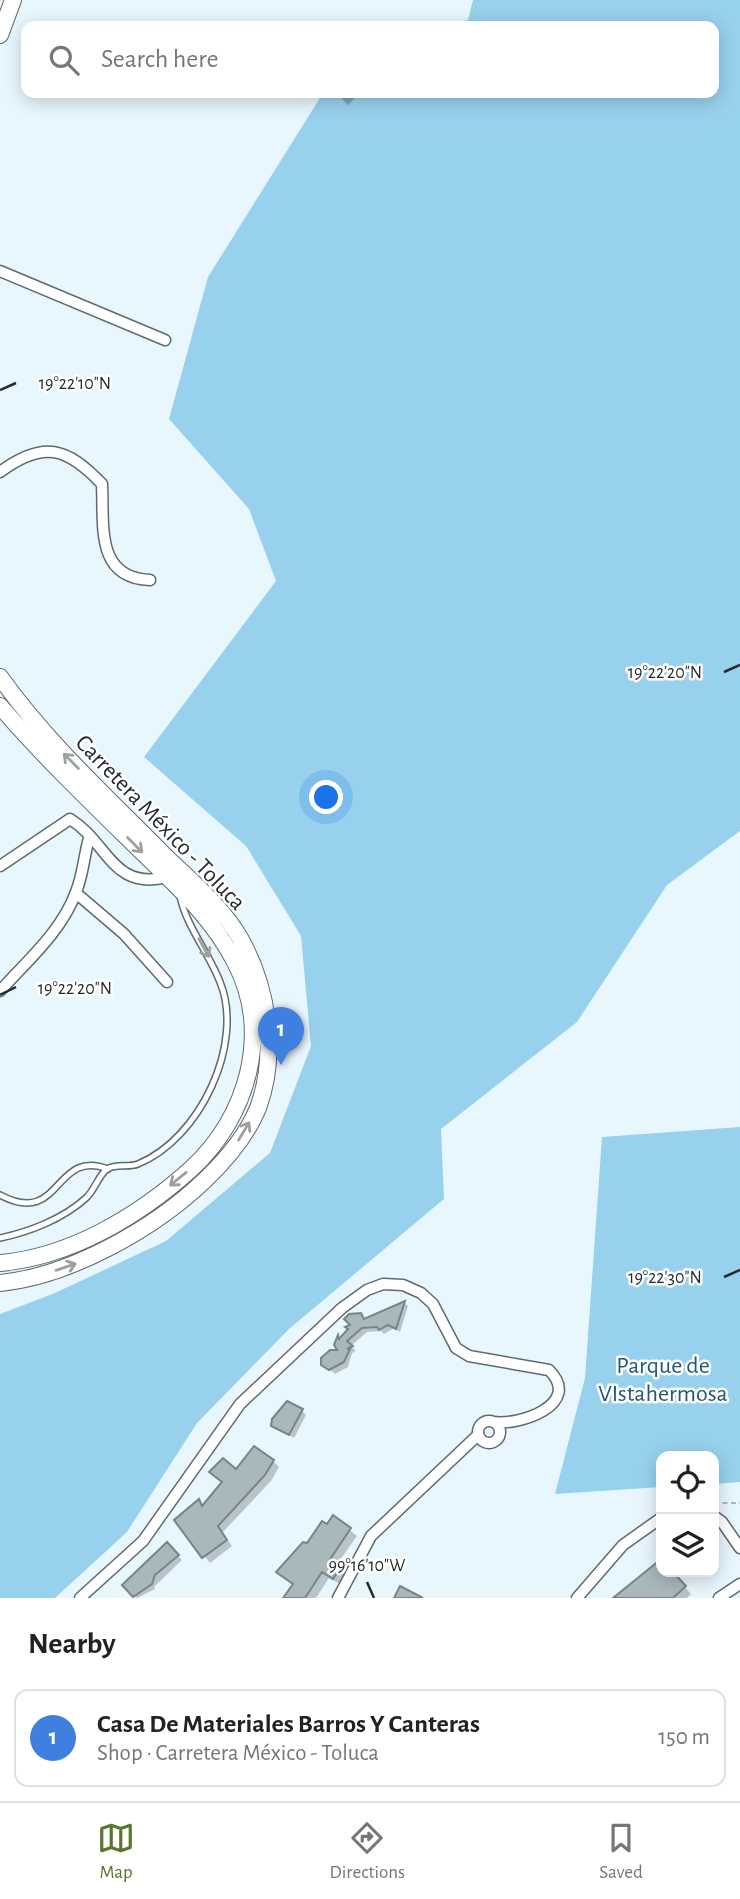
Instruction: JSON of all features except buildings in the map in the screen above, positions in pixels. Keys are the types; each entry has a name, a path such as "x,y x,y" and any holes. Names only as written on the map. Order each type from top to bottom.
{"main road":[{"path":"0,35 13,0"},
{"name":"Carretera México - Toluca","path":"0,677 53,743 211,902 240,937 263,998 268,1032 267,1068 257,1108 228,1157 195,1189 125,1238 75,1265 28,1280 0,1283"},
{"name":"Carretera México - Toluca","path":"0,706 47,758 173,881 214,928 244,982 252,1045 250,1068 235,1111 213,1146 197,1163 125,1217 60,1251 0,1263"}],"street":[{"path":"0,271 164,340"},
{"path":"0,472 31,453 59,450 86,466 103,484 104,542 111,564 130,580 150,580"},
{"path":"0,866 69,819 121,871 135,879 173,881"},
{"path":"0,991 57,928 76,893 89,838"},
{"path":"76,893 124,934 167,982"},
{"path":"80,1598 142,1541 240,1404 342,1308 366,1290 393,1284 421,1293 433,1304 456,1348 469,1356 549,1370 556,1377 560,1388 557,1399 549,1408 507,1424 483,1423 478,1435 371,1536 338,1598"},
{"path":"478,1435 483,1442 490,1444 497,1441 501,1434 499,1426 493,1422"},
{"path":"719,1520 740,1548"},
{"path":"577,1598 623,1545 656,1522"},
{"path":"719,1598 740,1584"}],"lane":[{"path":"0,1238 22,1234 75,1208 94,1190 101,1174 108,1169 116,1165 137,1165 174,1137 218,1076 229,1026 227,999 213,963 183,910 173,881"},
{"path":"0,1195 15,1203 33,1203 43,1200 80,1165 91,1164 108,1169"}],"path":[{"path":"719,1503 740,1503"}],"green space":[{"path":"473,0 740,0 740,831 667,885 577,1022 441,1129 444,1199 289,1329 197,1423 127,1532 55,1598 0,1598 0,1314 55,1293 166,1241 270,1153 311,1046 301,936 246,846 144,757 276,581 249,509 169,419 208,277 320,98 719,98 719,21 464,21 468,20"},
{"name":"Parque de VIstahermosa","path":"740,1127 740,1482 719,1484 719,1451 656,1451 656,1487 555,1494 585,1378 602,1137"}],"place":[{"name":"Casa De Materiales Barros Y Canteras","path":"281,1065"}]}
